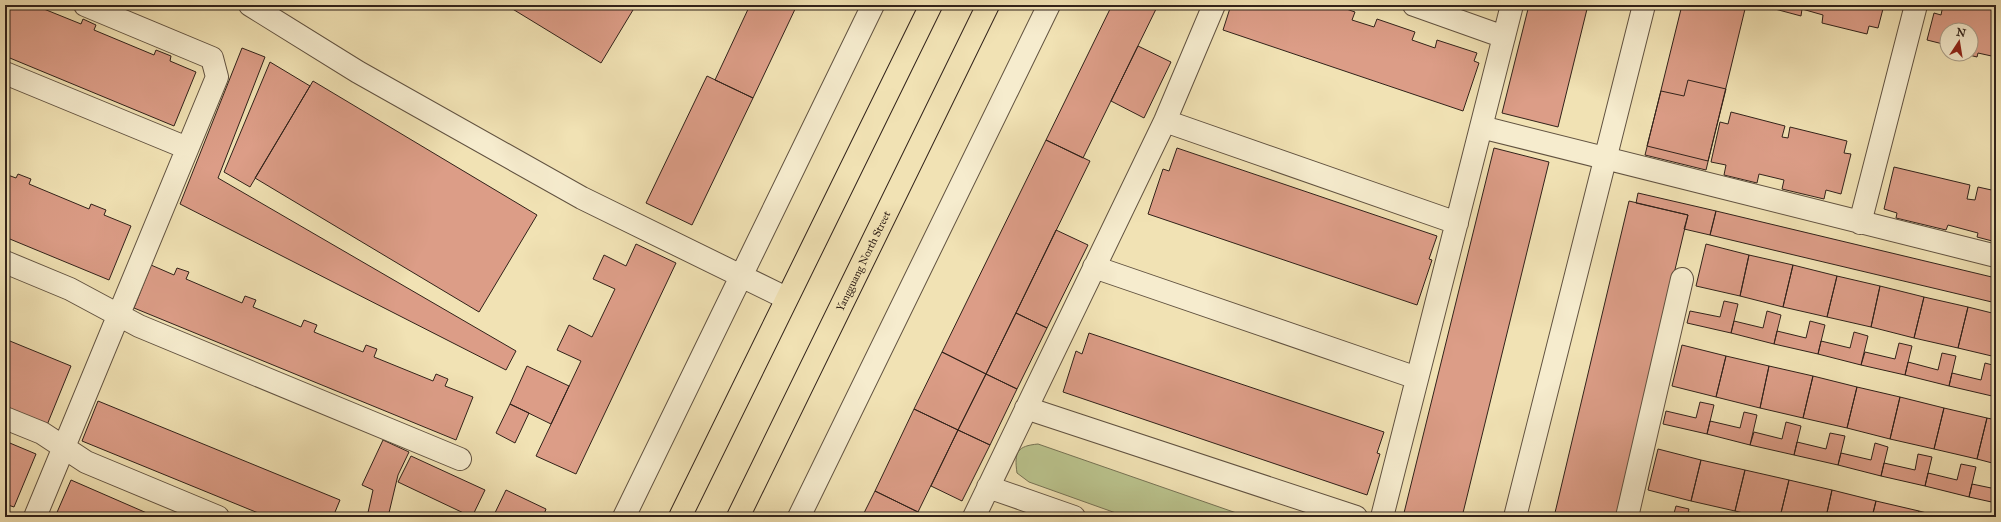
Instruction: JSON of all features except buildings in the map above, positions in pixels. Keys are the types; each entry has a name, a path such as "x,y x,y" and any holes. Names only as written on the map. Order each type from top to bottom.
{"highway":[{"path":"680,517 786,298 931,5"},
{"name":"Yangguang North Street","path":"738,517 988,5"}],"street":[{"path":"35,517 217,77 212,58 85,5"},
{"path":"250,5 358,72 582,198 786,298"},
{"path":"624,517 873,5"},
{"path":"799,517 1049,5"},
{"path":"974,517 1165,121 1214,5"},
{"path":"1414,5 1504,37"},
{"path":"1382,517 1512,5"},
{"path":"1515,517 1644,5"},
{"path":"1860,223 1916,5"},
{"path":"5,73 187,148"},
{"path":"1165,121 1457,223"},
{"path":"1481,127 1996,256"},
{"path":"5,262 70,289 139,326 460,459"},
{"path":"1094,267 1417,378"},
{"path":"1627,517 1682,280"},
{"path":"1026,408 1356,517"},
{"path":"5,418 42,433 86,462 218,517"},
{"path":"988,487 1074,517"}],"green space":[{"path":"1038,444 1248,517 1127,517 1029,482 1017,473 1016,460 1018,451 1025,446"}]}
